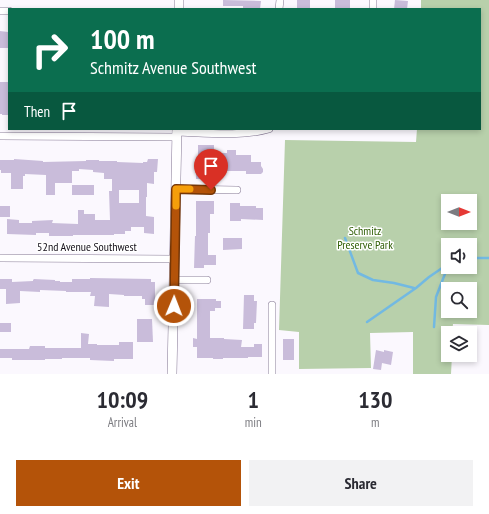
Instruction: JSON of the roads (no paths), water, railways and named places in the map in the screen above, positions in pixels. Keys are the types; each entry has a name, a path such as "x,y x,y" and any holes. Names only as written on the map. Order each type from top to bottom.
{"street":[{"path":"0,136 176,133 240,134 265,130"},
{"path":"172,374 176,133"},
{"path":"176,189 237,190"},
{"name":"52nd Avenue Southwest","path":"0,258 174,259"},
{"path":"174,280 207,280"},
{"path":"272,305 272,374"}],"waterway":[{"path":"345,238 358,273 373,280 414,288"},
{"path":"477,258 489,258"},
{"path":"367,322 441,269"},
{"path":"434,327 436,297 445,274"}],"park label":[{"name":"Schmitz Preserve Park","path":"365,238"}]}
